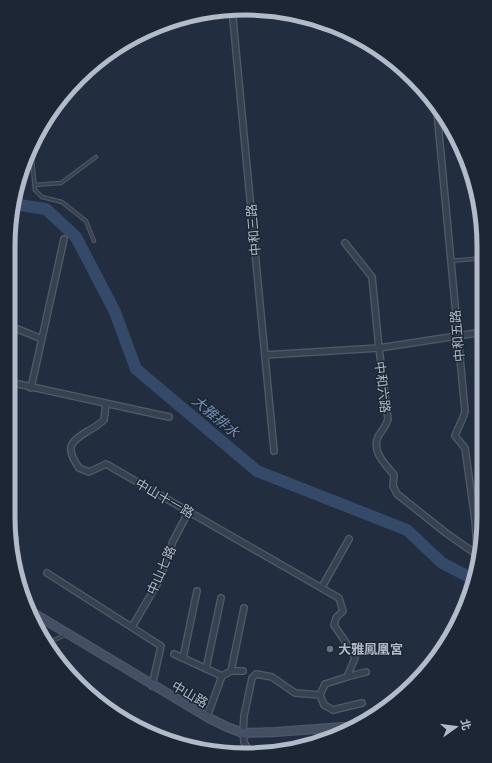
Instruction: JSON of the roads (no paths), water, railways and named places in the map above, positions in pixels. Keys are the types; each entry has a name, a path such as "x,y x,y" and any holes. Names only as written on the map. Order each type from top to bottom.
{"main road":[{"name":"中山路","path":"38,616 152,686 207,717 243,733 341,727"}],"street":[{"name":"中和三路","path":"233,15 274,451"},
{"name":"中和五路","path":"437,117 465,411 462,422 458,427 455,436 465,448 475,520 476,542"},
{"path":"31,388 64,239"},
{"name":"中和六路","path":"345,243 372,278 388,419 386,426 378,436 376,447 379,458 394,475 393,486 397,494 446,533 474,553"},
{"path":"15,328 42,339"},
{"path":"265,355 379,348 477,333"},
{"path":"15,384 169,417"},
{"name":"中山十一路","path":"106,404 104,420 79,436 72,443 70,449 79,468 89,472 106,464 339,598 343,611 336,618 334,624 355,658 347,677"},
{"name":"中山七路","path":"132,627 160,579 173,542 189,511"},
{"path":"322,587 349,539"},
{"path":"47,573 161,646 152,686"},
{"path":"183,658 197,591"},
{"path":"206,669 221,598"},
{"path":"231,671 244,608"},
{"path":"174,654 222,676"},
{"path":"207,717 222,676 231,671 244,670"},
{"path":"362,703 333,710 324,705 320,695 325,684 366,672"},
{"path":"247,748 244,742 243,733 244,716 252,678 256,674 272,677 295,692 320,695"}],"lane":[{"path":"34,185 60,183 96,157"},
{"path":"32,161 34,190 42,197 62,202 86,221 94,241"},
{"path":"451,261 477,259"},
{"path":"51,641 67,633"}],"waterway":[{"name":"大雅排水","path":"18,205 46,209 76,237 115,312 136,369 257,471 407,530 442,563 469,577"}],"place":[{"name":"大雅鳳凰宮","path":"330,649"}]}
